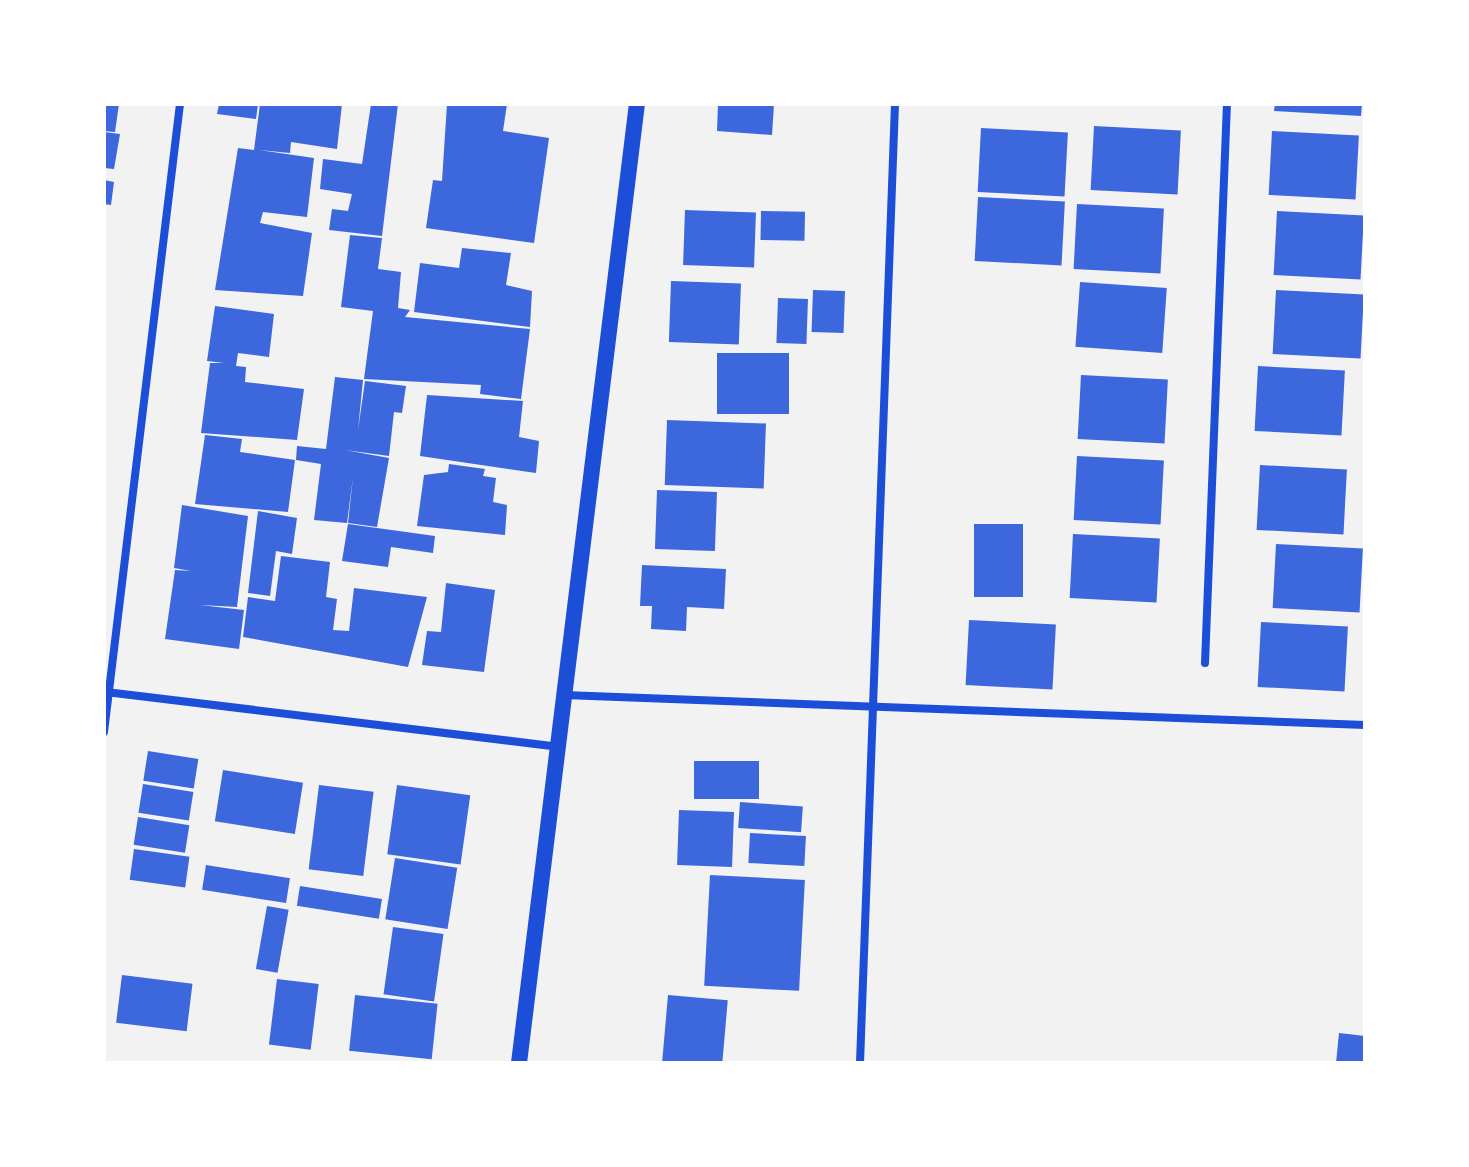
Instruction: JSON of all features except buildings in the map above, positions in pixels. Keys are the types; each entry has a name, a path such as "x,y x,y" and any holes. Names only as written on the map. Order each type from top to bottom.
{"main road":[{"path":"519,1063 637,104"}],"street":[{"path":"104,732 106,692 180,104"},
{"path":"860,1063 895,104"},
{"path":"1205,663 1227,104"},
{"path":"106,692 558,747"},
{"path":"564,695 1365,725"}]}
